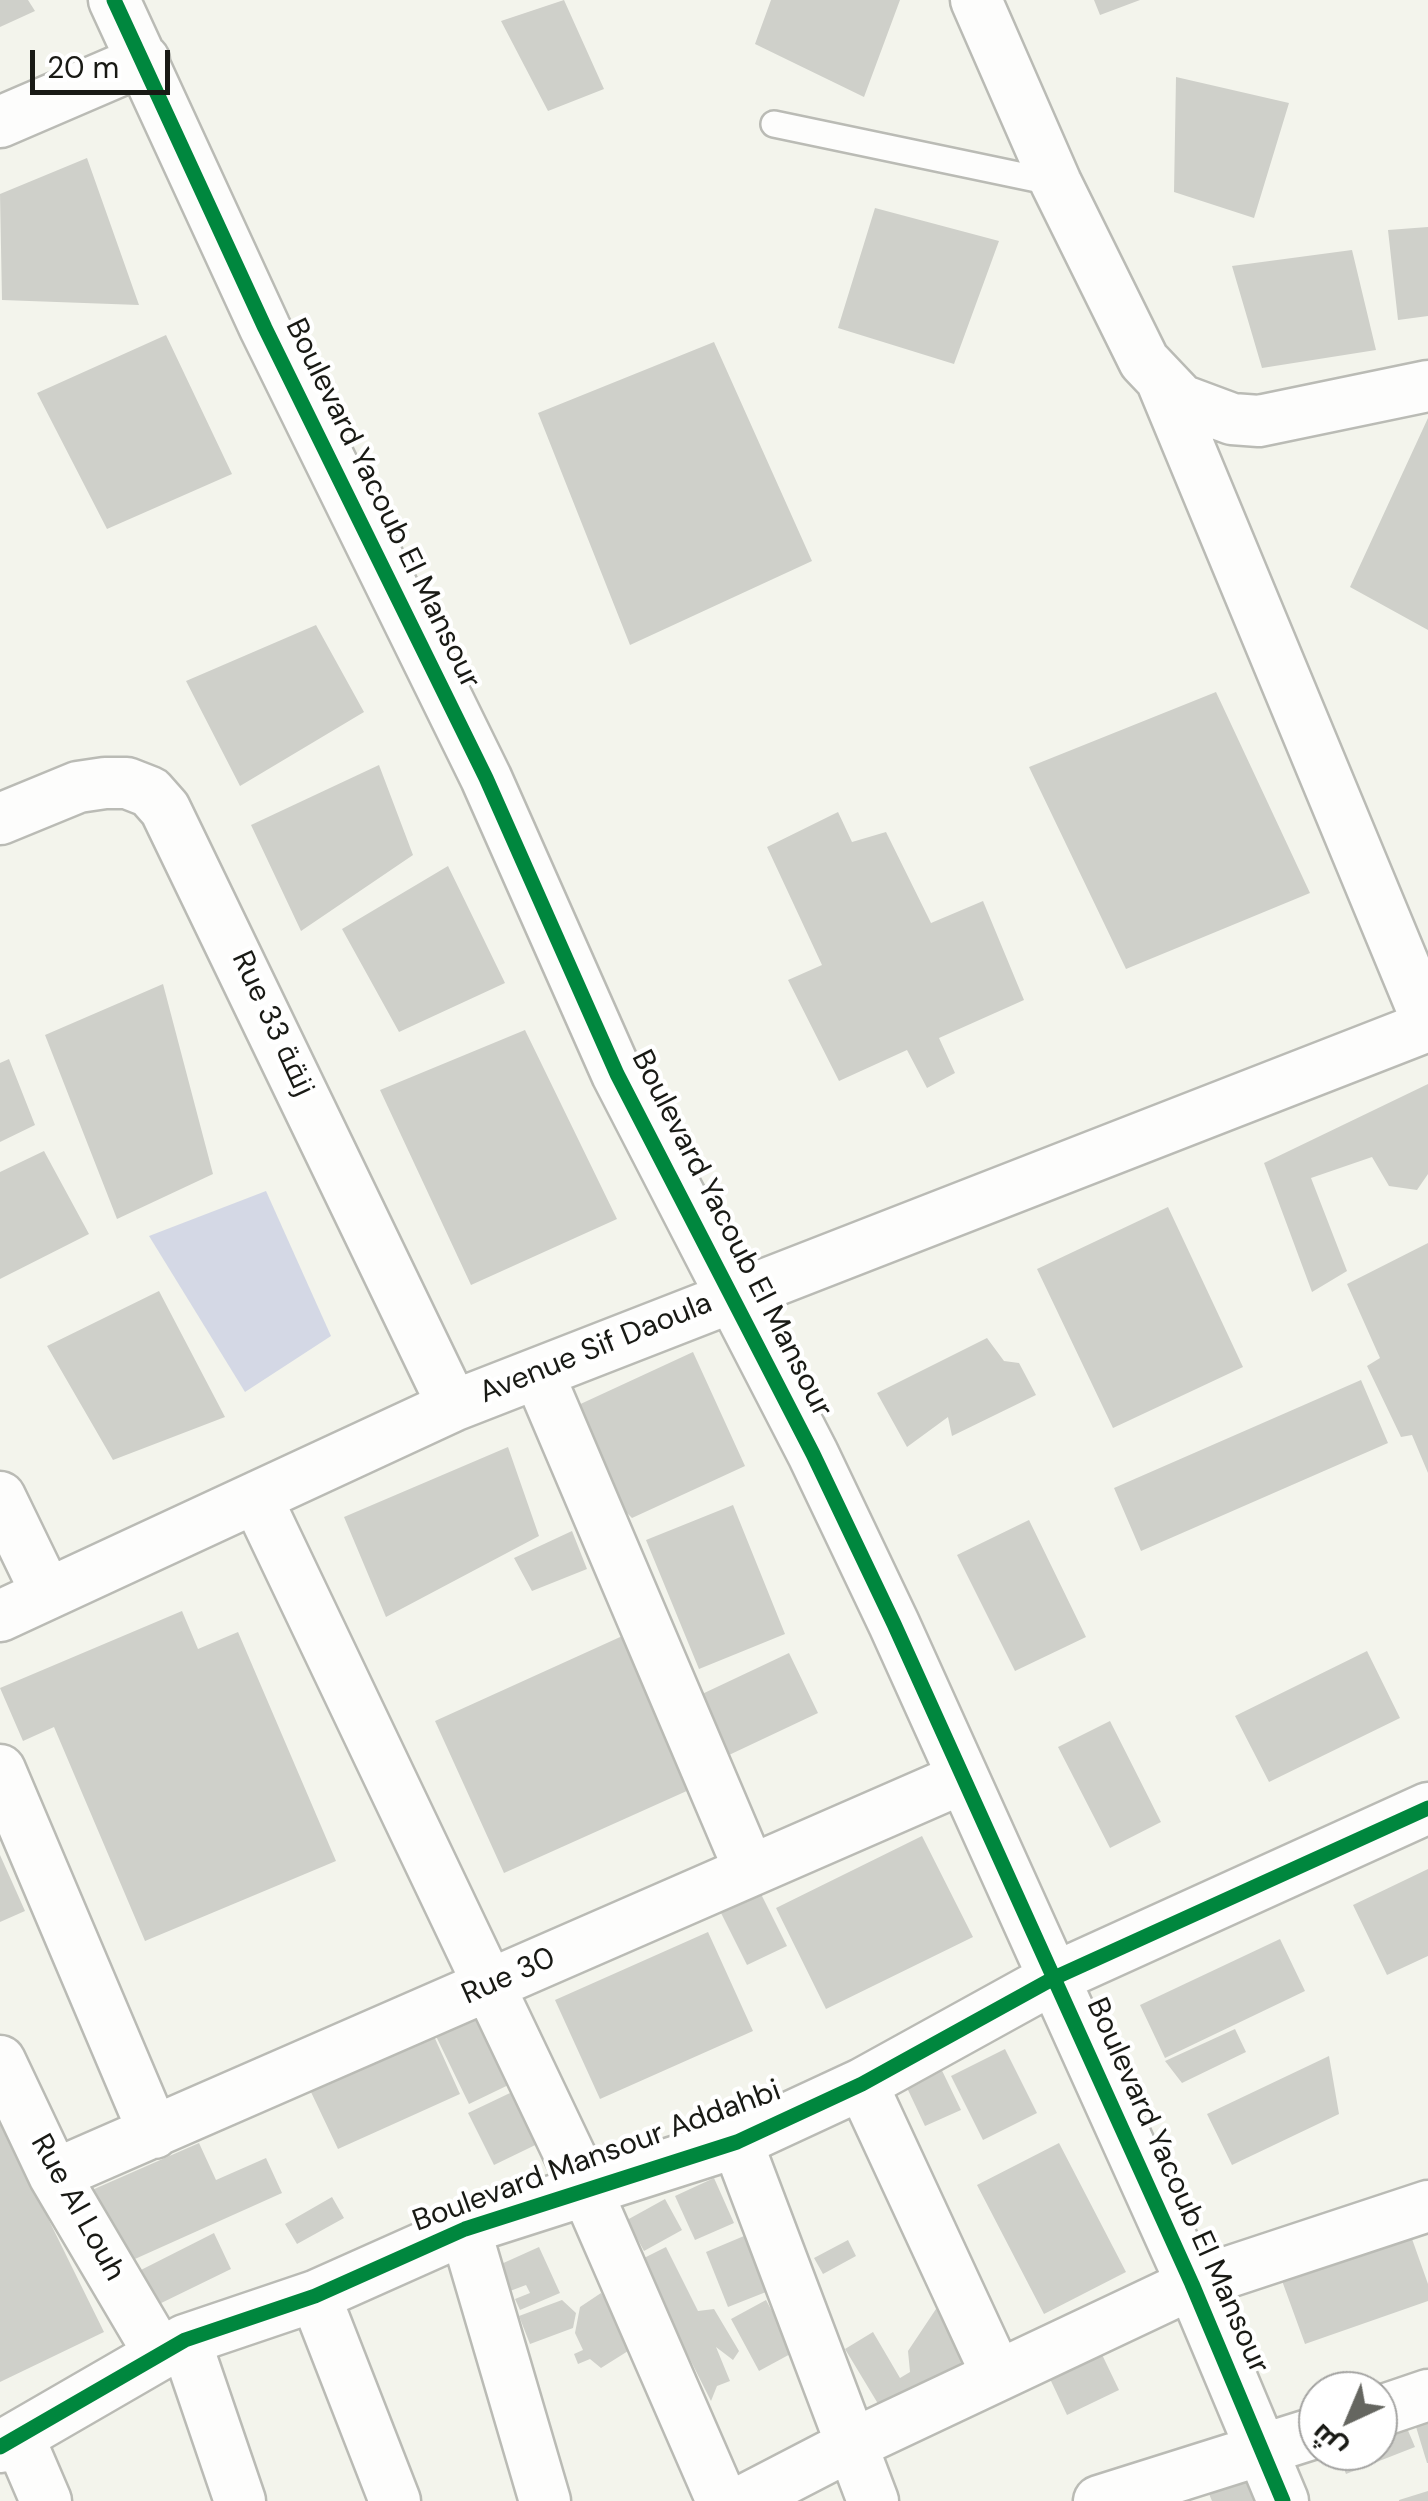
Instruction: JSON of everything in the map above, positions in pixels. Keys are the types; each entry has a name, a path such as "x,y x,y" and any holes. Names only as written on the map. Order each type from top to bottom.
{"street":[{"name":"Boulevard Yacoub El Mansour","path":"114,0 265,328 486,778 617,1074 813,1454 1192,2284 1283,2501"},
{"path":"976,0 1056,183 1144,360 1181,400 1206,411 1259,420 1428,386"},
{"path":"0,122 144,60"},
{"path":"1163,384 1428,1024"},
{"name":"Rue 33 زنقة","path":"0,820 78,787 104,782 128,783 150,792 166,809 453,1406"},
{"name":"Avenue Sif Daoula","path":"0,1616 453,1406 1428,1024"},
{"path":"538,1373 750,1871"},
{"path":"0,1497 48,1594"},
{"path":"257,1499 585,2187 722,2501"},
{"path":"0,1770 154,2133"},
{"name":"Rue 30","path":"54,2174 963,1778"},
{"name":"Boulevard Mansour Addahbi","path":"10,2442 172,2346 315,2296 465,2229 585,2187 737,2142 862,2084 1054,1978 1428,1808"},
{"name":"Rue Al Louh","path":"0,2061 54,2174 172,2346 240,2501"},
{"path":"862,2084 996,2375"},
{"path":"737,2142 873,2501"},
{"path":"743,2501 849,2446 1192,2284 1428,2206"},
{"path":"465,2229 545,2501"},
{"path":"315,2296 395,2501"},
{"path":"1398,2405 1428,2395"},
{"path":"1099,2501 1298,2439"},
{"path":"10,2442 46,2501"}],"lane":[{"path":"774,124 1056,183"}],"shaded area":[{"path":"266,1191 331,1336 245,1392 149,1236"}],"building":[{"path":"0,0 28,0 35,11 0,27"},
{"path":"564,0 604,89 548,111 501,21"},
{"path":"771,0 900,0 864,97 755,44"},
{"path":"1094,0 1140,0 1100,15"},
{"path":"1176,77 1289,103 1254,218 1174,192"},
{"path":"87,158 139,305 2,300 0,194"},
{"path":"875,208 999,241 954,364 838,328"},
{"path":"1428,227 1428,316 1398,320 1388,230"},
{"path":"1352,250 1376,350 1262,368 1232,266"},
{"path":"166,335 232,474 107,529 37,393"},
{"path":"714,342 812,561 630,645 538,413"},
{"path":"1428,418 1428,630 1350,587"},
{"path":"316,625 364,712 240,786 186,681"},
{"path":"1216,692 1310,893 1126,969 1029,767"},
{"path":"379,765 413,855 301,931 251,825"},
{"path":"838,812 852,842 886,832 931,923 983,901 1024,1000 939,1038 955,1073 927,1088 907,1050 839,1081 788,980 822,965 767,847"},
{"path":"448,866 505,983 399,1032 342,929"},
{"path":"163,984 213,1174 117,1219 45,1035"},
{"path":"525,1030 617,1219 471,1285 380,1090"},
{"path":"9,1059 35,1125 0,1142 0,1063"},
{"path":"1428,1084 1428,1174 1417,1190 1389,1186 1372,1157 1311,1178 1347,1271 1312,1292 1264,1163"},
{"path":"44,1151 89,1234 0,1279 0,1172"},
{"path":"1168,1207 1243,1367 1113,1428 1037,1269"},
{"path":"1428,1243 1428,1473 1412,1435 1401,1437 1367,1366 1380,1358 1347,1284"},
{"path":"159,1291 225,1417 113,1460 47,1346"},
{"path":"987,1338 1004,1361 1019,1363 1036,1395 952,1436 948,1417 907,1447 877,1393"},
{"path":"693,1352 745,1466 632,1518 621,1507 574,1407"},
{"path":"1361,1380 1388,1443 1141,1551 1114,1488"},
{"path":"508,1447 539,1536 386,1617 344,1517"},
{"path":"733,1505 785,1634 699,1669 646,1540"},
{"path":"1029,1520 1086,1637 1015,1671 957,1555"},
{"path":"572,1531 587,1569 532,1591 514,1558"},
{"path":"182,1611 198,1649 238,1632 336,1861 145,1941 54,1727 23,1741 0,1688"},
{"path":"640,1628 709,1781 504,1873 435,1721"},
{"path":"1367,1651 1400,1718 1269,1782 1235,1716"},
{"path":"789,1653 818,1713 729,1755 700,1695"},
{"path":"1110,1721 1161,1822 1110,1848 1058,1747"},
{"path":"922,1836 973,1937 826,2009 776,1908"},
{"path":"0,1855 25,1911 0,1922"},
{"path":"1428,1869 1428,1956 1387,1975 1353,1905"},
{"path":"755,1882 787,1946 747,1965 715,1901"},
{"path":"708,1932 753,2031 600,2099 555,2000"},
{"path":"1280,1939 1305,1991 1165,2058 1140,2005"},
{"path":"487,2003 523,2078 469,2104 432,2028"},
{"path":"1235,2029 1246,2052 1182,2083 1165,2061"},
{"path":"433,2034 460,2094 338,2149 310,2090"},
{"path":"1005,2049 1037,2113 983,2140 951,2076"},
{"path":"935,2056 961,2110 925,2126 900,2073"},
{"path":"1329,2056 1339,2114 1232,2165 1207,2114"},
{"path":"531,2083 556,2135 494,2165 468,2113"},
{"path":"0,2121 104,2332 0,2382"},
{"path":"199,2143 216,2180 266,2158 282,2193 126,2263 92,2190"},
{"path":"1059,2143 1126,2272 1044,2314 977,2185"},
{"path":"714,2178 734,2223 695,2240 675,2196"},
{"path":"332,2197 344,2218 297,2244 285,2224"},
{"path":"665,2199 682,2230 644,2251 627,2220"},
{"path":"1406,2222 1428,2284 1428,2301 1305,2344 1277,2267"},
{"path":"214,2233 231,2269 151,2308 133,2274"},
{"path":"744,2236 766,2292 728,2307 706,2252"},
{"path":"848,2240 856,2256 823,2274 814,2258"},
{"path":"539,2247 560,2293 520,2310 515,2299 530,2293 526,2285 510,2291 499,2265"},
{"path":"666,2247 698,2311 714,2309 739,2351 733,2360 716,2347 730,2381 717,2386 711,2401 640,2260"},
{"path":"601,2293 636,2346 601,2368 590,2359 578,2364 574,2354 583,2350 575,2333 580,2307"},
{"path":"562,2300 576,2313 573,2328 530,2344 519,2316"},
{"path":"766,2300 794,2352 759,2371 731,2319"},
{"path":"938,2306 973,2381 883,2412 845,2349 873,2332 900,2378 910,2372 908,2351"},
{"path":"1095,2340 1119,2390 1067,2415 1043,2364"},
{"path":"1428,2412 1428,2463 1427,2463 1413,2417"},
{"path":"1401,2414 1415,2447 1398,2454"},
{"path":"1258,2468 1271,2501 1212,2501 1207,2489"},
{"path":"1428,2491 1428,2501 1399,2501 1399,2500"}],"cycle path":[{"path":"114,0 265,328 486,778 617,1074 813,1454 894,1624 1192,2284 1283,2501"},
{"path":"0,2447 185,2340 315,2296 465,2229 737,2142 862,2084 1054,1978 1428,1808"}]}
